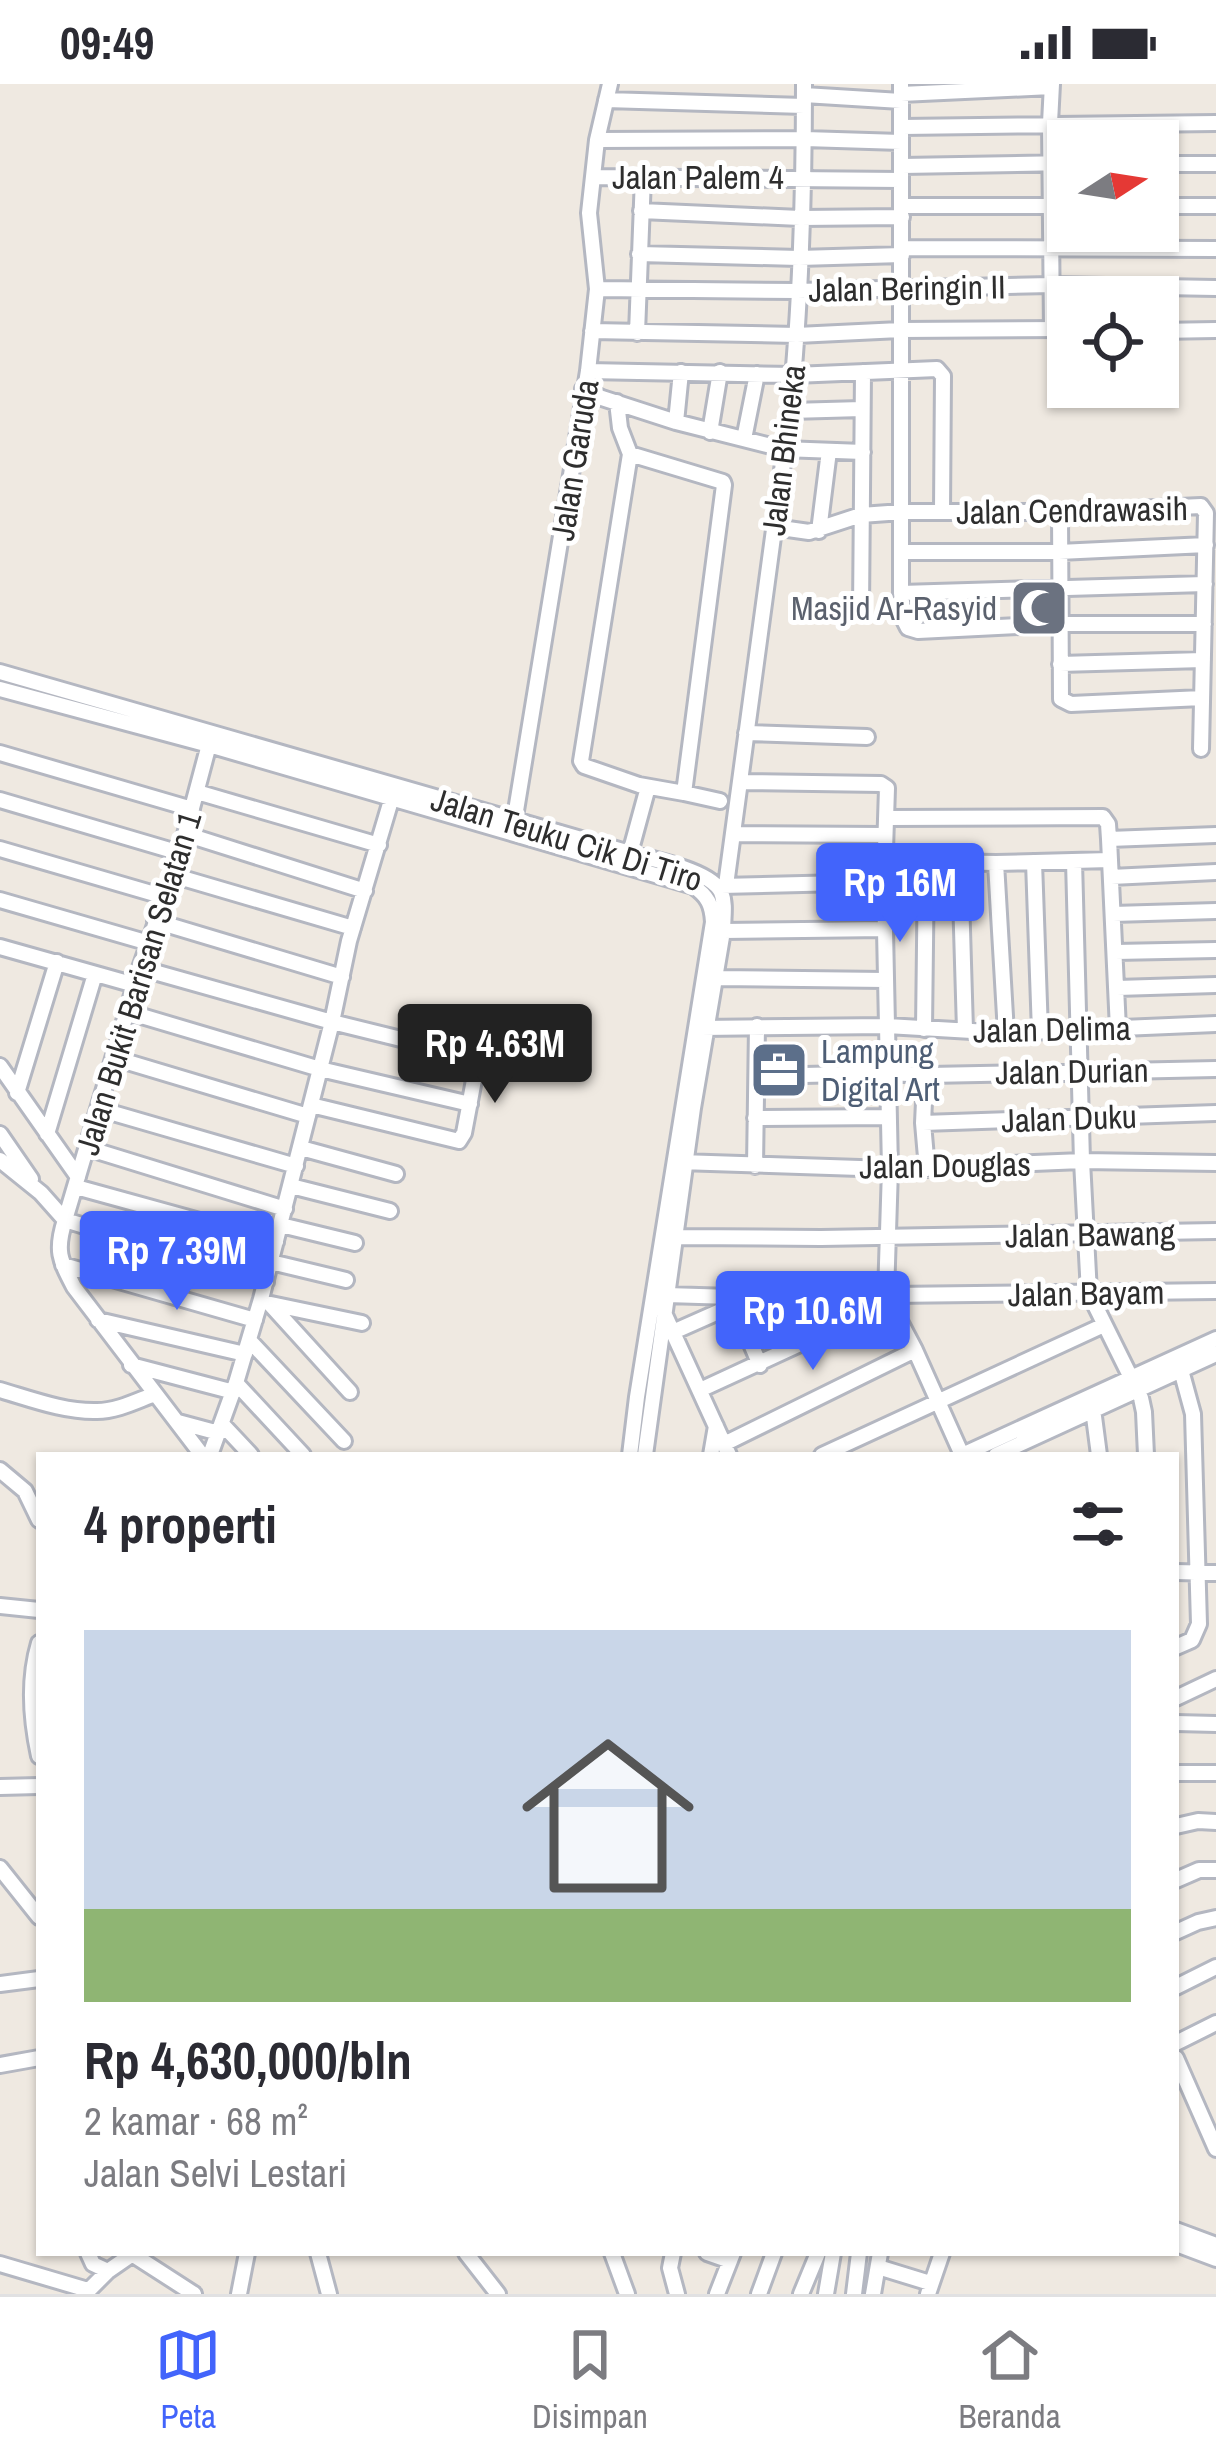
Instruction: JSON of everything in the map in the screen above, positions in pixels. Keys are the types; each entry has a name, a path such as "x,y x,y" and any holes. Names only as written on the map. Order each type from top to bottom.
{"street":[{"name":"Jalan Garuda","path":"514,828 588,371 597,290 589,213 597,140 610,84"},
{"path":"606,100 1052,85 1050,120"},
{"path":"902,93 901,592 908,628 1204,624"},
{"name":"Jalan Bhineka","path":"722,886 741,782 794,375 804,95"},
{"path":"597,140 805,139 1047,123"},
{"path":"1179,123 1216,123"},
{"name":"Jalan Palem 4","path":"593,176 803,178 1047,163"},
{"path":"1179,164 1216,164"},
{"path":"637,333 643,177"},
{"path":"641,211 800,218 1047,206"},
{"path":"1179,206 1216,206"},
{"path":"639,254 799,258 1047,248"},
{"path":"1179,249 1216,249"},
{"name":"Jalan Beringin II","path":"597,290 797,292 1047,285"},
{"name":"Jalan Beringin II","path":"1179,287 1216,288"},
{"path":"592,331 797,335 1047,329"},
{"path":"1179,331 1216,330"},
{"path":"588,371 794,375 937,369 943,376 942,512"},
{"path":"676,422 681,372"},
{"path":"710,432 720,372"},
{"path":"861,610 863,372"},
{"path":"744,439 757,374"},
{"path":"584,389 676,422 783,449 863,452"},
{"path":"617,402 630,454 580,755 584,766 644,786 720,801"},
{"path":"790,411 862,409"},
{"path":"818,531 829,451"},
{"path":"630,454 724,485 684,793"},
{"name":"Jalan Cendrawasih","path":"774,527 818,531 861,515 902,512 1201,506 1206,513 1203,660 1207,689 1201,749"},
{"path":"1060,512 1059,690 1065,703 1207,689"},
{"path":"902,552 1059,552 1206,545"},
{"path":"901,592 1205,584"},
{"path":"1060,664 1203,660"},
{"name":"Jalan Teuku Cik Di Tiro","path":"0,672 392,797 627,852 703,876 722,886 724,904 715,978 701,1028"},
{"name":"Jalan Teuku Cik Di Tiro","path":"0,689 210,738 514,828 693,886 705,894 713,922 645,1452"},
{"path":"746,734 867,737"},
{"name":"Jalan Bukit Barisan Selatan 1","path":"63,1265 58,1248 65,1220 185,834 210,738"},
{"path":"0,753 192,809"},
{"path":"741,782 885,785 888,1299 961,1452"},
{"path":"627,852 644,786"},
{"path":"197,792 379,844"},
{"path":"208,1452 221,1428 255,1319 266,1301 266,1282 353,928 392,797"},
{"path":"0,800 179,853"},
{"path":"733,834 1098,815 1106,820 1109,839 1118,1029"},
{"path":"185,834 364,891"},
{"path":"1109,839 1216,835"},
{"path":"0,849 165,897"},
{"path":"885,861 1110,860"},
{"path":"1074,861 1089,1293 1144,1412 1146,1452"},
{"path":"923,1029 926,862"},
{"path":"960,862 965,1030"},
{"path":"996,862 1006,1033"},
{"path":"1034,862 1040,1032"},
{"path":"1112,877 1216,872"},
{"path":"172,875 353,928"},
{"path":"722,886 884,882"},
{"path":"0,900 149,944"},
{"path":"1113,914 1216,911"},
{"path":"155,920 342,977"},
{"path":"723,931 885,929"},
{"path":"0,947 136,985"},
{"path":"1115,952 1216,950"},
{"path":"17,1093 58,962"},
{"path":"114,1058 310,1110 462,1139 478,1071 470,1056 140,968"},
{"path":"47,1134 95,974"},
{"path":"715,978 885,980"},
{"path":"1118,988 1216,985"},
{"path":"128,1012 320,1069 470,1104"},
{"name":"Jalan Delima","path":"701,1028 887,1026 1006,1033 1216,1024"},
{"path":"755,1166 757,1026"},
{"path":"0,1066 77,1182 276,1242"},
{"name":"Jalan Durian","path":"757,1076 1216,1069"},
{"path":"926,1169 922,1123 929,1075"},
{"path":"99,1109 296,1166"},
{"name":"Jalan Duku","path":"922,1123 1216,1113"},
{"path":"755,1118 888,1118"},
{"path":"0,1134 65,1220 266,1282"},
{"path":"87,1148 285,1209"},
{"path":"301,1148 395,1174"},
{"path":"0,1160 41,1193"},
{"name":"Jalan Douglas","path":"680,1162 890,1169 1082,1161 1216,1162"},
{"name":"Jalan Teuku Cik Di Tiro","path":"631,1452 664,1313 680,1162"},
{"path":"291,1186 390,1211"},
{"path":"280,1225 356,1243"},
{"name":"Jalan Bawang","path":"675,1237 1216,1232"},
{"path":"271,1262 346,1280"},
{"path":"63,1265 255,1319"},
{"path":"63,1265 97,1320 203,1452"},
{"name":"Jalan Bayam","path":"667,1295 732,1301 1216,1291"},
{"path":"700,1390 760,1365 888,1299"},
{"path":"266,1301 362,1323"},
{"path":"266,1301 350,1392"},
{"path":"760,1365 732,1301 660,1336 700,1390 716,1426 721,1452 915,1350"},
{"path":"97,1320 247,1347 344,1441"},
{"path":"828,1452 1104,1324"},
{"path":"1002,1452 1093,1409 1216,1339"},
{"path":"969,1452 1216,1354"},
{"path":"131,1365 235,1388 300,1452"},
{"path":"1179,1645 1196,1635 1198,1624 1193,1414 1181,1370"},
{"path":"0,1390 98,1411 154,1394"},
{"path":"1093,1409 1099,1452"},
{"path":"176,1421 221,1428 248,1452"},
{"path":"0,1470 25,1491 36,1514"},
{"path":"1179,1572 1216,1573"},
{"path":"0,1606 36,1610"},
{"path":"36,1654 32,1712 36,1737"},
{"path":"1179,1697 1216,1679"},
{"path":"1179,1723 1216,1724"},
{"path":"1179,1773 1216,1773"},
{"path":"0,1787 36,1786"},
{"path":"1179,1825 1216,1822"},
{"path":"0,1868 36,1913"},
{"path":"1179,1879 1198,1870 1216,1870"},
{"path":"1179,1931 1216,1918"},
{"path":"1179,1986 1216,1967"},
{"path":"0,1984 36,1984"},
{"path":"1179,2042 1216,2023"},
{"path":"0,2065 36,2059"},
{"path":"1179,2065 1216,2150"},
{"path":"1179,2231 1216,2245"},
{"path":"1179,2245 1216,2259"},
{"path":"89,2256 93,2264 108,2271"},
{"path":"0,2264 86,2292 129,2256"},
{"path":"137,2256 193,2294"},
{"path":"239,2294 246,2256"},
{"path":"319,2256 329,2294"},
{"path":"468,2256 498,2294"},
{"path":"614,2256 627,2294"},
{"path":"673,2256 670,2268 677,2294"},
{"path":"773,2256 760,2291 777,2294"},
{"path":"801,2294 817,2256"},
{"path":"826,2294 832,2256"},
{"path":"854,2294 859,2256"},
{"path":"873,2294 879,2260 929,2289 940,2256"},
{"path":"717,2294 732,2257"}],"place":[{"name":"Masjid Ar-Rasyid","path":"1039,608"},
{"name":"Lampung Digital Art","path":"779,1070"}]}
